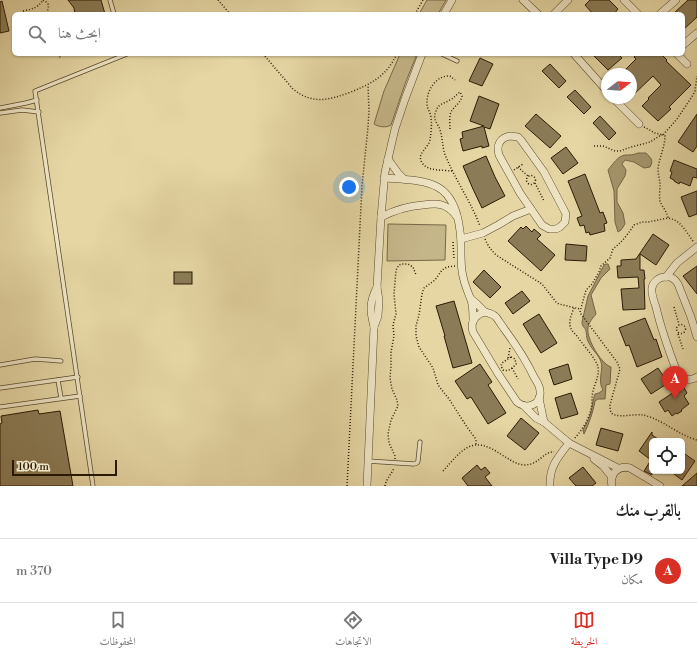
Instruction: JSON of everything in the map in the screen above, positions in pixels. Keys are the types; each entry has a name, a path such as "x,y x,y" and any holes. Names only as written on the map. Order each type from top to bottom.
{"street":[{"path":"445,12 452,0"},
{"path":"523,0 536,12"},
{"path":"556,12 568,0"},
{"path":"624,0 636,12"},
{"path":"662,12 676,0"},
{"path":"685,43 697,33"},
{"path":"367,486 374,327 378,316 377,287 384,178 395,129 404,99 421,56"},
{"path":"576,56 601,84"},
{"path":"679,56 687,64"},
{"path":"620,104 639,124"},
{"path":"507,136 514,136 521,140 551,185 566,214 565,222 556,229 549,229 542,225 509,173 499,155 498,144 507,136"},
{"path":"388,159 404,179"},
{"path":"384,178 431,183 447,194 455,206 459,220 461,240 461,269 463,280 471,299 473,332 490,362 517,402 569,443 618,468 630,468 660,486"},
{"path":"441,205 447,194"},
{"path":"513,216 524,198"},
{"path":"381,217 402,208 431,204 441,205 452,210 459,220"},
{"path":"461,240 483,233 513,216 531,209"},
{"path":"666,277 684,257 697,247"},
{"path":"697,337 678,284 673,278 666,277 655,282 652,293 663,334 677,372 686,380 697,377"},
{"path":"471,299 485,312 496,316 519,350 539,387 544,422"},
{"path":"473,321 478,315 485,312"},
{"path":"524,406 531,406 540,398"},
{"path":"550,486 551,474 556,460 569,443"},
{"path":"587,452 603,466 612,477"},
{"path":"612,486 611,481 613,474 618,468"}],"lane":[{"path":"110,0 113,12"},
{"path":"93,486 35,91 122,56"},
{"path":"446,56 457,61"},
{"path":"0,108 37,100"},
{"path":"0,113 22,110 39,112"},
{"path":"0,366 35,359 61,361"},
{"path":"0,388 78,377"},
{"path":"58,380 61,398"},
{"path":"0,407 80,396"},
{"path":"368,461 417,463 420,442"}],"path":[{"path":"23,11 38,6 43,0 48,4 47,12"},
{"path":"218,0 228,12"},
{"path":"416,12 423,0"},
{"path":"59,56 61,60"},
{"path":"265,56 293,89 307,98 317,100 330,99 368,85 390,67 396,56"},
{"path":"453,171 428,168 422,163 420,158 421,153 430,140 431,116 427,102 430,90 433,84 443,77 450,76 455,80"},
{"path":"594,146 604,146 615,151 620,151 650,142 663,135 677,119 693,95 697,76"},
{"path":"347,486 362,186 369,111 368,85"},
{"path":"450,129 450,114 462,98 460,92 450,100 440,105 435,111 435,121 441,131 444,152 472,208 487,245 496,255 542,284 556,302 580,309"},
{"path":"639,124 655,133 665,136 666,138 658,169 660,198 668,218"},
{"path":"509,173 523,164"},
{"path":"518,167 528,176 532,175 536,178 535,183 544,201"},
{"path":"528,176 528,184 532,185 535,183"},
{"path":"697,247 680,223 672,218 642,222 634,225 627,235 613,249 610,258 601,266 592,284 586,290 580,309 583,317 617,362 620,369 610,405 611,413 614,415 639,415 648,417 684,436 697,440"},
{"path":"385,486 395,463 395,456 389,443 388,434 391,420 398,406 390,378 392,362 391,352 394,336 393,325 396,314 394,294 396,270 399,265 408,264 413,267 416,274"},
{"path":"455,266 447,267 442,270 435,280 424,288 416,326 416,336 419,347 431,364 438,385 475,438 476,445"},
{"path":"674,307 679,324 676,329 679,333 678,335 683,349"},
{"path":"569,443 581,431 588,417 592,406 593,390 598,376 598,368 594,359 570,326 574,308"},
{"path":"679,324 683,324 686,329 684,333 679,333"},
{"path":"508,358 513,358 515,359 516,364 512,368 504,370 501,368 501,364 508,358"},
{"path":"512,368 518,379"},
{"path":"443,471 462,451 469,446 483,445 491,447 511,461 525,465 534,463 551,451 556,452"}],"shaded area":[{"path":"427,0 446,0 439,12 420,12"},
{"path":"399,56 416,56 391,125 385,127 374,124 384,91"},
{"path":"638,153 646,153 651,158 652,163 650,167 644,168 634,162 625,160 622,164 626,170 625,176 617,189 617,202 623,213 625,224 618,232 615,222 614,191 608,170 620,157"},
{"path":"388,224 446,225 445,260 387,261"},
{"path":"608,264 610,269 601,278 591,295 596,314 589,324 588,332 589,338 595,350 603,361 611,367 610,384 606,385 605,399 598,399 595,401 591,418 584,434 583,430 591,413 595,394 603,390 601,386 602,365 599,357 588,342 586,331 582,325 582,322 588,296 604,265"}],"building":[{"path":"68,0 101,0 104,12 75,12 74,8"},
{"path":"590,0 609,0 618,9 616,12 591,12 585,5"},
{"path":"688,0 697,0 697,17 685,28 685,12 675,12"},
{"path":"2,1 9,31 0,33 0,2"},
{"path":"594,56 620,56 622,58 610,68 606,68"},
{"path":"635,56 663,56 667,60 666,61 691,85 669,107 671,109 658,121 642,106 661,85 653,76 637,91 637,68 627,68 636,59 634,57"},
{"path":"480,58 493,64 482,86 469,81"},
{"path":"550,64 566,81 559,88 542,71"},
{"path":"575,90 591,107 584,114 567,97"},
{"path":"479,96 499,104 490,129 484,127 489,146 482,148 482,146 463,151 460,139 463,138 462,132 484,126 470,121"},
{"path":"536,114 561,136 550,148 525,126"},
{"path":"697,114 697,146 693,152 678,142"},
{"path":"600,116 616,133 609,140 593,123"},
{"path":"566,147 578,163 563,174 551,158"},
{"path":"486,156 505,196 482,208 463,166"},
{"path":"674,160 697,169 697,178 693,177 690,186 680,182 679,184 670,178 672,172 670,171"},
{"path":"585,174 600,213 603,212 607,223 604,224 605,231 590,235 589,232 586,233 584,225 580,226 577,218 582,216 568,181"},
{"path":"697,191 697,214 689,217 681,197"},
{"path":"526,226 532,232 534,229 541,235 537,239 555,255 541,271 508,241 521,227 523,229"},
{"path":"653,234 669,245 656,265 640,254 640,270 644,270 645,279 645,309 623,310 621,289 639,288 638,277 618,278 617,266 621,266 621,260 636,259"},
{"path":"566,244 587,246 586,261 565,260"},
{"path":"697,266 697,294 683,276"},
{"path":"484,270 501,287 490,298 473,282"},
{"path":"174,272 192,272 192,284 174,284"},
{"path":"522,291 530,301 513,314 505,303"},
{"path":"454,301 472,363 453,368 436,306"},
{"path":"539,314 557,343 541,353 523,324"},
{"path":"645,318 654,340 656,339 662,357 637,367 629,345 626,346 619,328"},
{"path":"480,364 492,382 488,385 506,413 488,424 471,397 467,399 455,381"},
{"path":"568,364 572,379 554,385 549,370"},
{"path":"658,368 668,383 651,394 641,379"},
{"path":"683,386 687,393 684,396 689,404 681,410 682,411 672,416 668,410 665,412 659,402"},
{"path":"571,393 578,414 561,419 555,398"},
{"path":"38,410 39,414 60,411 73,486 0,486 1,416"},
{"path":"521,418 539,433 525,450 507,436"},
{"path":"601,428 623,434 618,451 596,445"},
{"path":"652,432 652,435 656,438 649,438 649,458 639,451"},
{"path":"685,454 695,461 682,480 674,474 685,474"},
{"path":"649,463 649,474 644,471"},
{"path":"477,465 481,470 485,467 490,473 485,477 492,486 468,486 462,478"},
{"path":"583,467 596,483 592,486 576,486 569,478"},
{"path":"697,473 697,486 682,486"}],"place":[{"name":"Villa Type D9","path":"675,399"}]}
